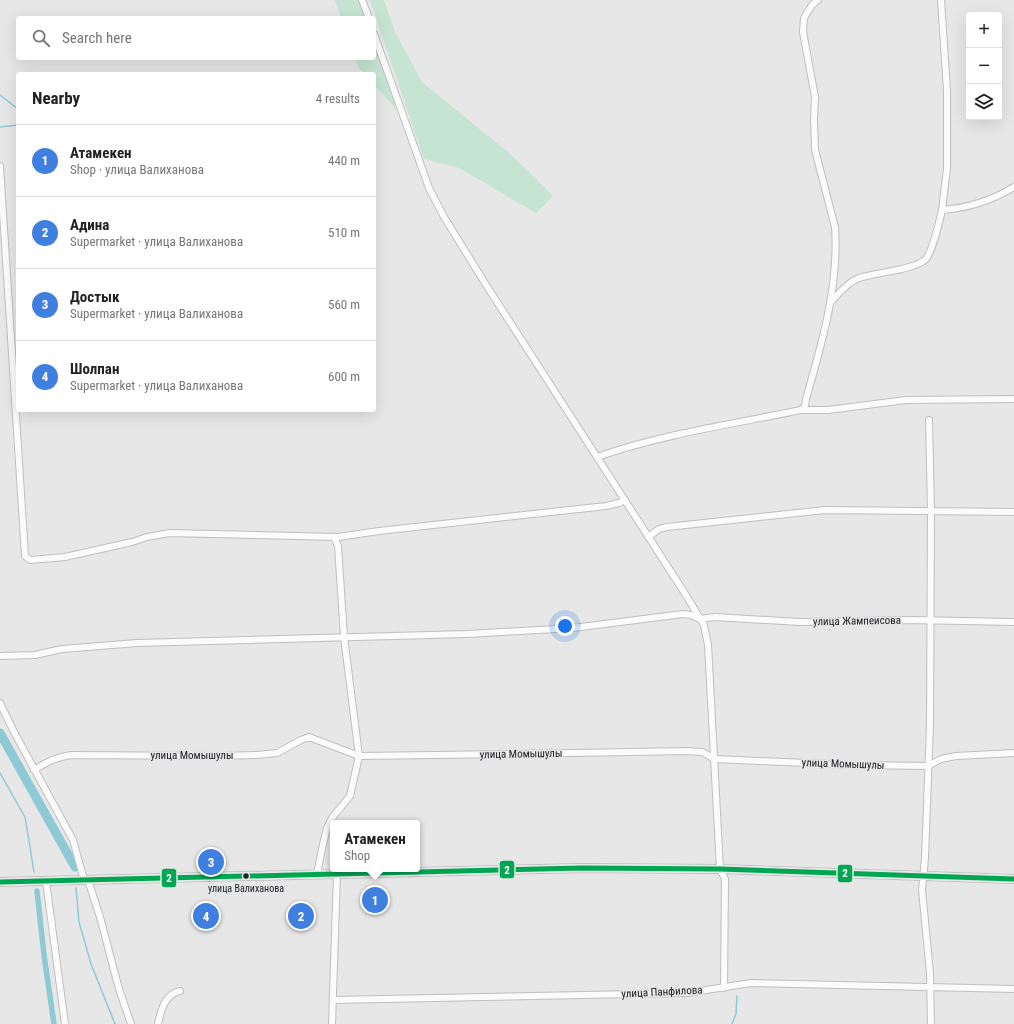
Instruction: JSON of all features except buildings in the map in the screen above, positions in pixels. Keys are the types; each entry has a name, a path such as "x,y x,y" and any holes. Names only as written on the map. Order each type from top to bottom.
{"main road":[{"path":"420,872 582,868 720,869 1014,879"},
{"path":"0,882 419,872"}],"street":[{"path":"362,0 368,16"},
{"path":"802,410 805,406 831,302 836,240 835,227 815,150 815,97 803,32 804,18 812,5 818,0"},
{"path":"831,302 837,295 858,278 906,268 925,260 934,240 942,210 947,168 947,106 941,0"},
{"path":"376,40 429,188 444,217 704,625 708,645 720,869 725,879 724,988"},
{"path":"0,166 26,558 30,560 65,557 169,533 334,537 606,506 625,500"},
{"path":"942,210 962,208 986,201 1014,188"},
{"path":"597,457 624,448 670,437 802,410 828,410 906,400 1014,399"},
{"path":"929,420 931,512 930,724 926,858 922,898 930,987 931,1024"},
{"path":"648,537 659,529 667,527 825,510 1014,512"},
{"path":"331,820 350,796 359,756 344,637 338,546 334,537"},
{"name":"улица Жампеисова","path":"0,656 35,655 62,649 137,643 467,634 573,628 683,614 691,615 700,619 715,617 800,622 930,620 1014,622"},
{"path":"0,703 34,770 73,840 100,918 119,989 131,1024"},
{"name":"улица Момышулы","path":"34,770 59,756 71,755 217,756 277,753 309,737 359,756 687,751 702,752 715,759 850,765 928,766 941,759 956,756 1014,753"},
{"path":"317,874 327,828 330,822"},
{"path":"332,1024 337,874"},
{"path":"46,881 66,1024"},
{"name":"улица Панфилова","path":"333,1000 687,993 751,983 1014,989"},
{"path":"158,1024 163,1006 168,998 173,993 180,991"}],"green space":[{"path":"335,0 362,0 367,16 340,16"},
{"path":"370,0 384,0 395,32 422,82 508,152 553,196 536,213 459,168 424,159"},
{"path":"376,41 402,116 376,86 376,72 363,72 358,67 356,60 376,60"}],"waterway":[{"path":"0,95 16,107"},
{"path":"0,127 16,125"},
{"path":"0,733 75,867"},
{"path":"0,773 25,817 34,872"},
{"path":"76,888 79,922 91,964 115,1024"},
{"path":"37,891 54,1024"},
{"path":"732,1024 736,1014 737,996"}],"transit line":[{"name":"2","path":"420,872 582,868 720,869 1014,879"},
{"name":"2","path":"0,882 416,872"}],"place":[{"name":"Достык","path":"211,862"},
{"name":"улица Валиханова","path":"246,876"},
{"name":"Атамекен","path":"375,900"},
{"name":"Шолпан","path":"206,916"},
{"name":"Адина","path":"301,916"}]}
